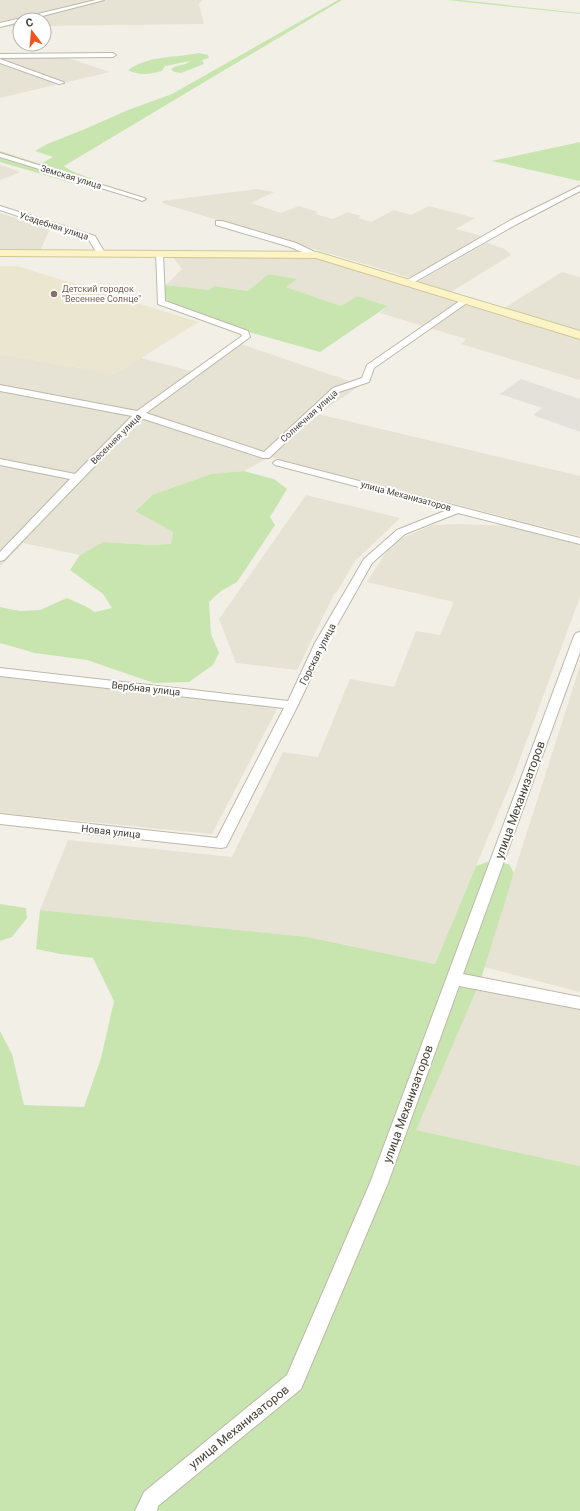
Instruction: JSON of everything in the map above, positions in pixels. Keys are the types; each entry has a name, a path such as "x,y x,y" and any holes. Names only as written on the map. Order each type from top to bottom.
{"street":[{"path":"0,25 102,0"},
{"path":"0,56 113,55"},
{"path":"0,61 60,83"},
{"name":"Земская улица","path":"0,155 142,199"},
{"path":"408,282 507,226 580,188"},
{"name":"Усадебная улица","path":"0,208 92,238 101,253"},
{"path":"220,223 292,245 317,255 580,335"},
{"path":"0,253 317,255"},
{"name":"Весенняя улица","path":"3,552 78,478 139,414 246,336 245,333 161,302 159,253"},
{"name":"Солнечная улица","path":"139,414 266,456 336,390 366,380 370,367 467,300"},
{"path":"0,388 139,414"},
{"path":"0,462 78,478"},
{"name":"улица Механизаторов","path":"278,463 580,540"},
{"name":"Горская улица","path":"221,843 292,705 321,643 368,561 401,532 458,509"},
{"name":"улица Механизаторов","path":"146,1511 151,1499 294,1382 379,1183 580,636"},
{"name":"Вербная улица","path":"0,672 292,705"},
{"name":"Новая улица","path":"0,819 221,843"},
{"path":"455,979 580,1003"}],"shaded area":[{"path":"0,0 203,0 199,4 204,24 52,26 52,12 12,12 12,26 0,27"},
{"path":"62,56 110,72 0,98 0,57"},
{"path":"0,165 21,172 0,180"},
{"path":"257,189 274,192 251,203 281,213 299,206 318,212 315,214 333,219 347,212 361,216 358,218 371,222 394,210 411,215 429,206 475,218 456,229 481,236 462,247 464,249 411,278 164,204 162,201"},
{"path":"0,213 50,229 40,251 0,250"},
{"path":"487,243 505,249 511,255 451,292 417,282"},
{"path":"171,255 318,257 580,339 580,380 461,344 466,339 380,313 388,306 357,296 341,306 286,287 296,279 268,274 248,291 214,286 209,290 166,285 182,269"},
{"name":"Детский городок \"Весеннее Солнце\"","path":"0,266 17,266 199,322 115,374 0,354"},
{"path":"562,272 580,277 580,331 504,308"},
{"path":"235,342 361,385 318,414 580,476 580,536 270,457 244,471 211,474 152,495 135,510 173,532 171,544 151,545 103,542 80,555 23,543 0,567 0,354 115,374 141,358 191,371"},
{"path":"521,379 580,399 580,432 533,415 542,408 500,394"},
{"path":"306,495 400,518 355,561 337,592 334,594 297,670 236,663 219,619"},
{"path":"459,524 507,526 580,545 580,597 512,780 435,964 308,937 40,910 68,840 232,857 283,752 318,757 350,679 394,687 416,631 440,635 454,602 367,582 386,552 402,538 433,525"},
{"path":"580,666 580,992 484,967"},
{"path":"0,669 277,709 212,834 0,813"},
{"path":"480,982 580,1004 580,1166 415,1130"}],"green space":[{"path":"338,0 342,0 64,166 72,171 99,182 90,186 79,185 0,162 0,151 40,164 53,157 35,151 47,144 128,110 172,94"},
{"path":"447,0 461,0 580,14"},
{"path":"199,53 208,55 209,58 202,60 204,64 181,73 174,72 171,69 176,66 186,64 190,61 165,66 162,71 154,73 141,74 128,70 136,65 154,59"},
{"path":"580,142 580,181 492,161"},
{"path":"268,274 297,279 286,287 341,306 357,296 388,306 320,352 252,333 168,303 163,290 166,285 209,290 214,286 248,291"},
{"path":"244,471 274,479 287,489 270,517 275,525 237,582 221,591 209,602 211,634 219,653 213,665 189,682 154,683 87,660 35,653 0,643 0,607 20,611 40,610 67,598 95,612 112,608 103,594 70,570 80,555 103,542 151,545 171,544 173,532 135,511 152,495 211,474"},
{"path":"487,862 509,864 514,873 480,982 416,1130 580,1166 580,1511 0,1511 0,1031 12,1054 24,1105 84,1107 101,1058 114,1001 93,958 36,949 40,910 308,937 435,964 476,866"},
{"path":"0,904 26,908 27,918 12,937 0,941"}],"place":[{"name":"Детский городок \"Весеннее Солнце\"","path":"54,294"}]}
